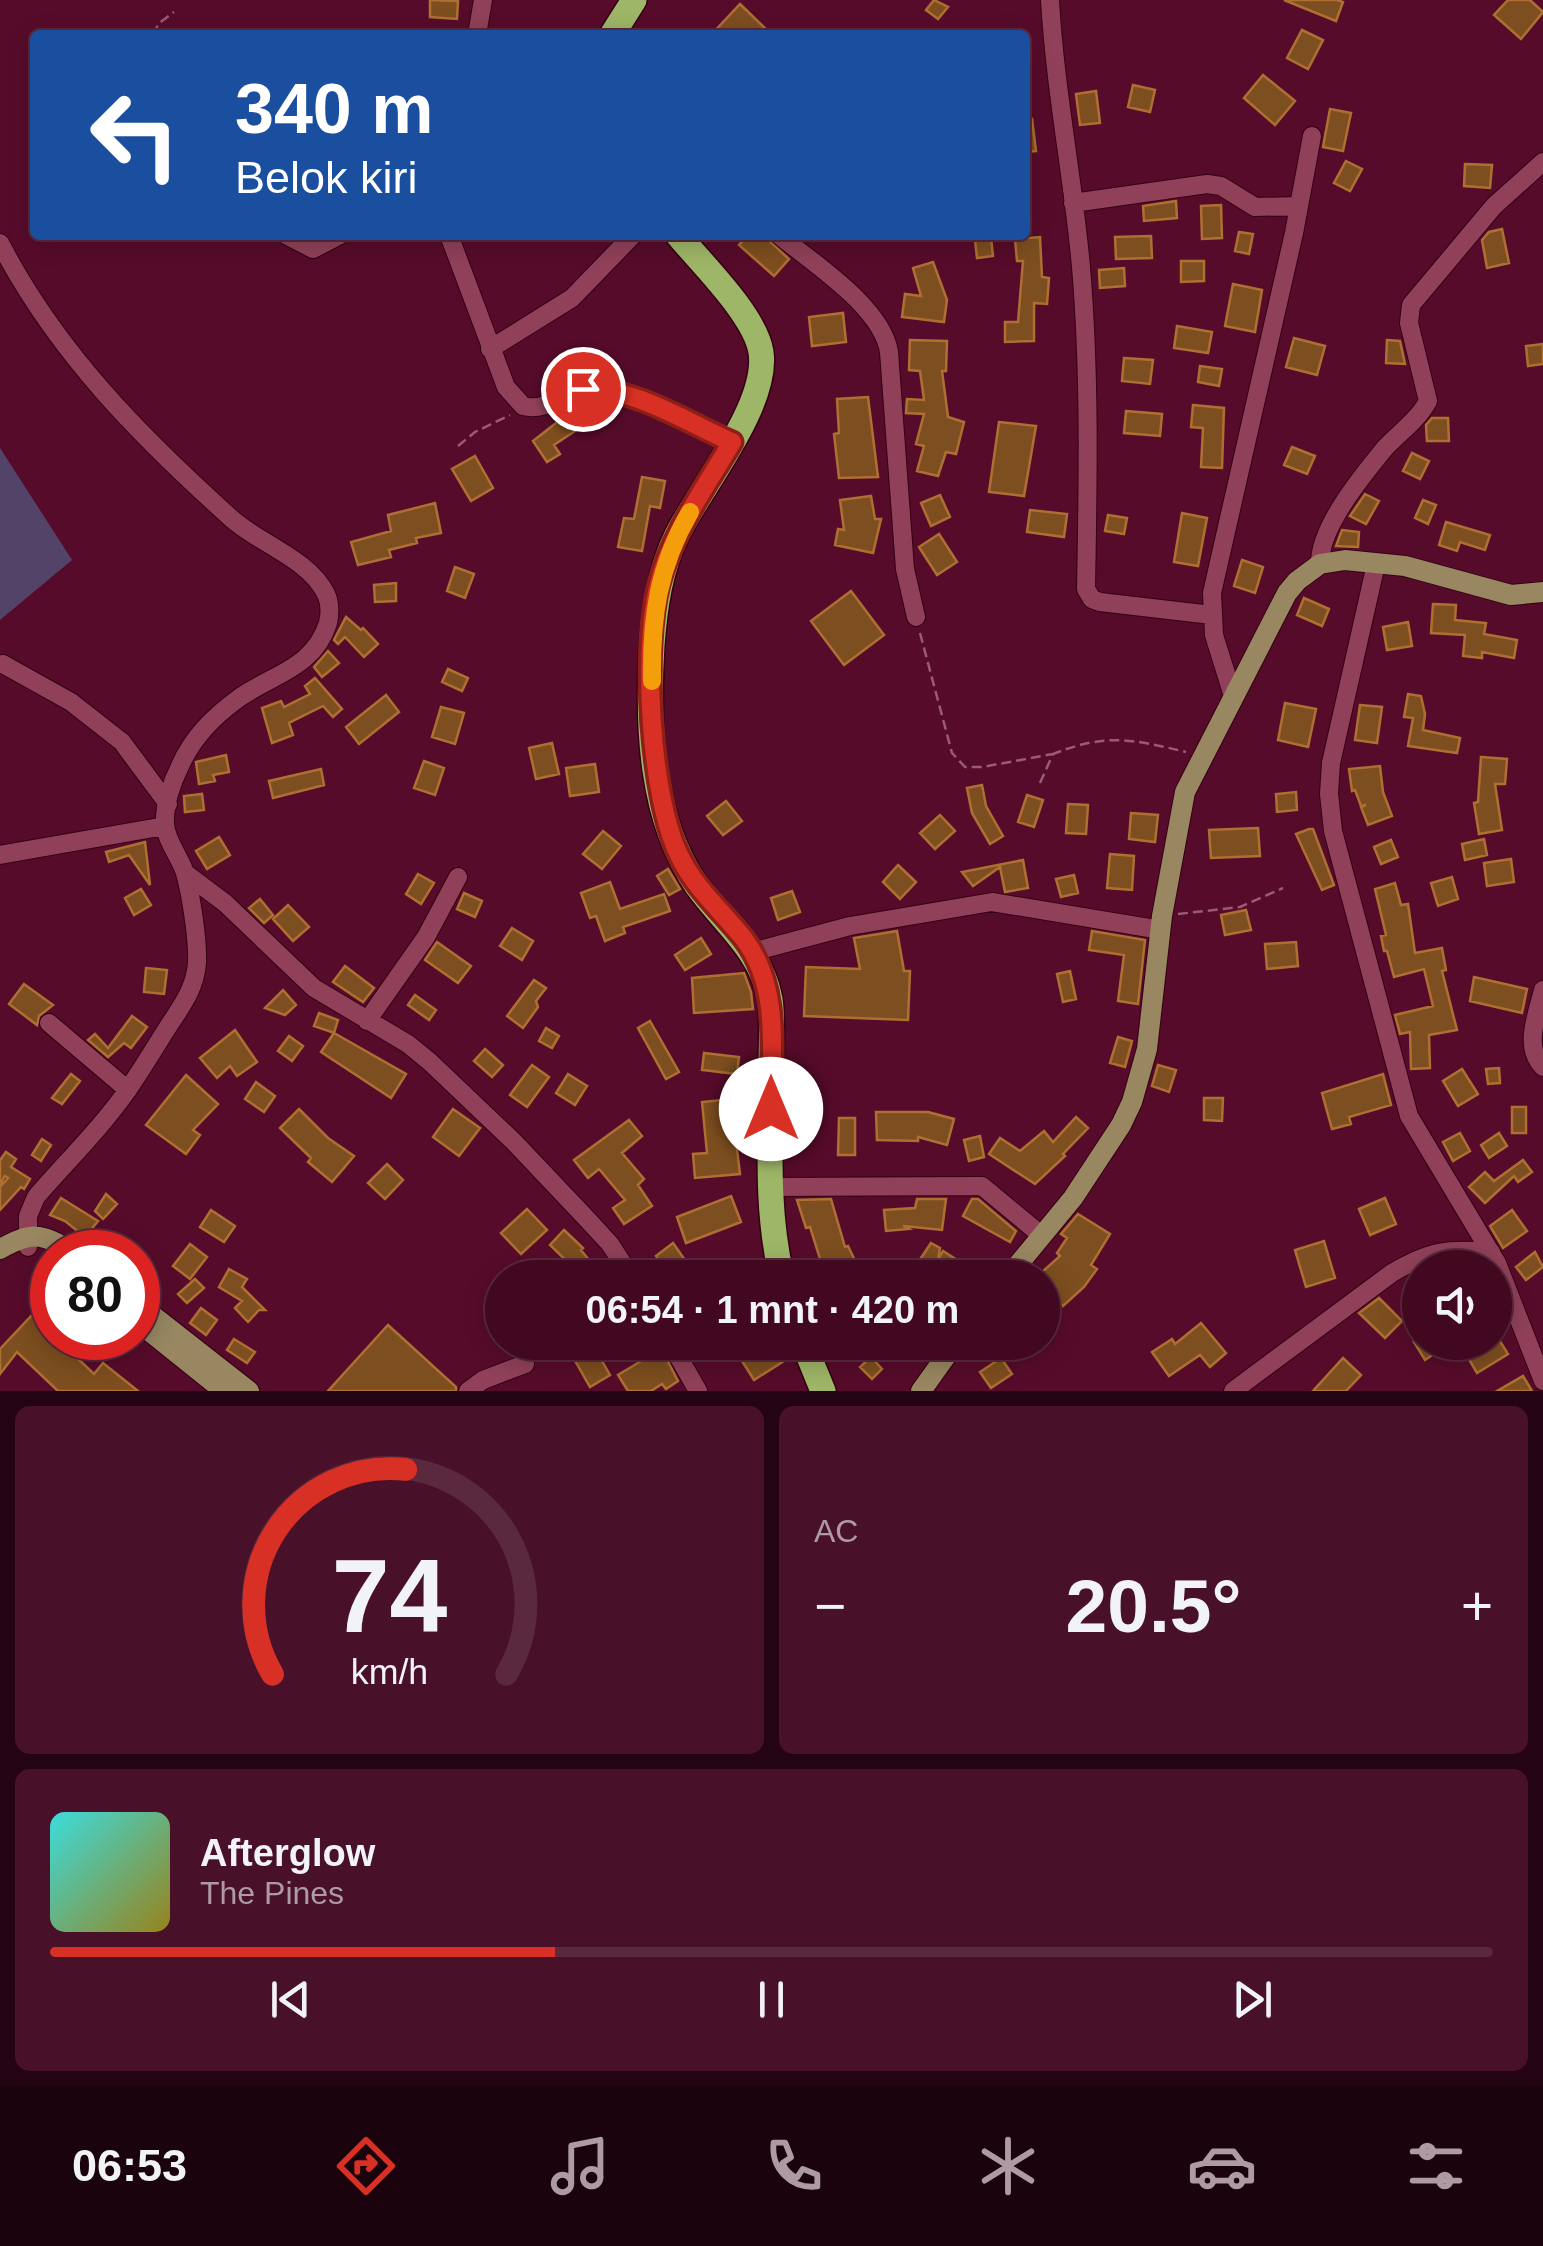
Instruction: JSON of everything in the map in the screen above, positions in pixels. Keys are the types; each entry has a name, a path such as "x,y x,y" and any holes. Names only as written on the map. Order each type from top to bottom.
{"highway":[{"path":"615,30 634,0"},
{"path":"682,240 748,323 761,352 757,388 732,442 676,536 658,586 652,648 653,738 660,798 680,859 752,952 769,996 769,1187 779,1260"},
{"path":"810,1360 823,1391"}],"main road":[{"path":"1021,1260 1090,1174 1132,1102 1147,1049 1177,825 1190,779 1287,593 1320,564 1345,560 1405,566 1511,595 1543,592"},
{"path":"2,1256 28,1241"},
{"path":"160,1324 226,1386"},
{"path":"160,1338 226,1386 249,1391"},
{"path":"925,1389 944,1360"}],"street":[{"path":"478,30 483,0"},
{"path":"1050,0 1054,72 1080,265 1089,410 1086,589 1092,599 1100,602 1212,615"},
{"path":"1233,696 1214,635 1212,593 1312,136"},
{"path":"1320,564 1324,540 1350,494 1428,401 1409,324 1411,305 1494,206 1543,162"},
{"path":"1072,203 1207,184 1221,186 1255,207 1299,206"},
{"path":"296,240 313,249 330,240"},
{"path":"451,240 506,387 523,406 540,408 583,389 598,388 636,399 732,442"},
{"path":"490,349 572,298 628,240"},
{"path":"785,240 850,294 883,329 889,352 905,570 916,617"},
{"path":"0,243 22,286 62,344 120,412 242,528 315,578 328,596 330,616 316,647 290,672 243,695 200,732 179,766 165,826 185,873 197,957 193,985 128,1090 36,1197 28,1216 28,1241"},
{"path":"1376,564 1331,762 1328,794 1333,831 1410,1116 1489,1250"},
{"path":"4,664 71,702 122,742 168,804"},
{"path":"0,855 165,826"},
{"path":"185,873 225,903 314,988 408,1044 514,1142 610,1244 620,1260"},
{"path":"367,1021 426,937 458,877"},
{"path":"752,952 850,926 992,902 1162,923"},
{"path":"1543,990 1532,1046 1543,1067"},
{"path":"49,1023 128,1090"},
{"path":"769,1187 982,1186 1041,1234"},
{"path":"1233,1391 1402,1266"},
{"path":"1512,1299 1543,1381"},
{"path":"680,1360 698,1391"},
{"path":"468,1391 483,1380 525,1364"}],"path":[{"path":"156,30 174,12"},
{"path":"458,446 475,432 523,406"},
{"path":"916,617 952,753 964,767 1054,754 1088,740 1135,740 1202,756"},
{"path":"1040,783 1054,754"},
{"path":"1162,923 1240,907 1283,888"}],"shaded area":[{"path":"0,448 72,560 0,620"}],"building":[{"path":"430,0 458,1 457,19 430,17"},
{"path":"934,0 948,7 938,19 926,10"},
{"path":"1284,0 1337,0 1343,2 1336,21"},
{"path":"1508,0 1530,0 1543,12 1521,39 1494,15"},
{"path":"740,4 767,30 716,30"},
{"path":"1302,30 1323,40 1308,69 1287,58"},
{"path":"1263,75 1295,101 1275,125 1244,98"},
{"path":"1133,85 1155,90 1150,112 1128,107"},
{"path":"1096,91 1100,123 1080,125 1076,94"},
{"path":"1330,109 1351,113 1343,151 1323,147"},
{"path":"1032,119 1036,151 1030,152"},
{"path":"1346,161 1362,169 1350,191 1334,183"},
{"path":"1465,164 1492,165 1490,188 1464,186"},
{"path":"1176,201 1177,218 1144,221 1143,206"},
{"path":"1221,205 1222,238 1202,239 1201,206"},
{"path":"1502,229 1509,263 1487,268 1482,240 1489,232"},
{"path":"1239,232 1253,234 1249,254 1235,251"},
{"path":"1151,236 1152,258 1116,259 1115,237"},
{"path":"1040,237 1042,277 1049,278 1047,304 1034,303 1034,341 1005,342 1005,322 1018,322 1023,261 1017,261 1015,240"},
{"path":"744,240 768,240 789,259 774,276 739,245"},
{"path":"975,240 991,240 993,256 977,258"},
{"path":"1181,261 1204,261 1204,281 1181,282"},
{"path":"933,262 947,300 944,322 902,317 905,294 921,296 913,268"},
{"path":"1124,268 1125,286 1100,288 1099,270"},
{"path":"1233,284 1262,290 1255,332 1225,326"},
{"path":"843,313 846,342 812,346 809,317"},
{"path":"1177,326 1212,332 1208,353 1174,348"},
{"path":"1294,338 1325,346 1317,375 1286,367"},
{"path":"910,340 947,341 946,371 942,371 948,417 964,422 956,454 946,452 938,476 917,471 924,446 916,444 924,414 906,413 907,399 924,400 920,371 909,370"},
{"path":"1387,340 1400,341 1405,364 1386,363"},
{"path":"1543,344 1543,364 1528,366 1526,346"},
{"path":"1124,358 1153,360 1150,384 1122,381"},
{"path":"1200,366 1222,369 1219,386 1198,382"},
{"path":"868,397 878,477 839,478 834,434 839,433 837,399"},
{"path":"1193,405 1224,408 1222,468 1201,467 1203,428 1191,427"},
{"path":"1126,411 1162,414 1160,436 1124,433"},
{"path":"570,412 581,427 554,445 560,454 547,462 533,441"},
{"path":"1432,418 1448,418 1449,441 1427,441 1426,425"},
{"path":"999,422 1036,426 1024,496 989,492"},
{"path":"1292,447 1315,456 1307,474 1284,465"},
{"path":"1412,453 1429,461 1420,479 1403,471"},
{"path":"475,456 493,488 471,501 452,469"},
{"path":"642,477 665,481 660,508 650,506 642,551 618,547 624,518 634,519"},
{"path":"1365,494 1379,501 1366,524 1350,516"},
{"path":"940,495 950,517 931,526 921,503"},
{"path":"871,496 875,519 881,519 873,553 835,545 838,529 844,530 840,500"},
{"path":"1423,500 1436,505 1428,524 1415,518"},
{"path":"435,503 441,533 416,538 417,543 389,550 391,557 358,565 351,542 391,531 388,515"},
{"path":"1030,510 1067,514 1064,537 1027,532"},
{"path":"1182,513 1207,518 1198,566 1174,562"},
{"path":"1108,515 1127,518 1124,534 1105,531"},
{"path":"1446,522 1490,535 1485,550 1460,542 1457,551 1439,545"},
{"path":"1342,530 1359,532 1358,547 1336,546"},
{"path":"939,534 957,562 937,575 919,547"},
{"path":"1242,560 1263,567 1255,593 1234,586"},
{"path":"455,567 474,574 465,598 447,591"},
{"path":"396,583 396,601 375,602 374,585"},
{"path":"851,591 884,635 844,665 811,621"},
{"path":"1304,598 1329,609 1322,626 1297,615"},
{"path":"1433,604 1456,605 1455,620 1486,623 1484,634 1517,640 1514,658 1482,652 1482,658 1463,656 1465,635 1431,633"},
{"path":"346,617 378,644 364,657 345,637 338,644 334,640"},
{"path":"1408,622 1412,646 1387,650 1383,627"},
{"path":"328,651 339,663 322,677 314,667"},
{"path":"448,669 468,678 462,691 442,682"},
{"path":"315,678 342,709 333,717 323,706 289,723 293,735 272,743 262,708 281,701 284,707 310,694 305,686"},
{"path":"1408,694 1421,696 1423,730 1460,738 1457,753 1408,746 1413,718 1404,717"},
{"path":"386,695 399,712 359,744 346,727"},
{"path":"1285,703 1316,709 1308,747 1278,740"},
{"path":"1360,705 1382,707 1377,743 1355,740"},
{"path":"441,707 464,713 455,744 432,737"},
{"path":"552,743 559,774 536,779 529,748"},
{"path":"226,755 229,772 213,775 215,781 199,784 196,762"},
{"path":"1481,757 1507,759 1505,784 1495,784 1502,830 1479,834 1474,803 1478,802"},
{"path":"424,761 444,768 435,795 414,788"},
{"path":"595,764 599,792 570,796 566,768"},
{"path":"1380,766 1383,792 1392,816 1368,825 1361,807 1366,805 1361,806 1355,790 1352,791 1349,769"},
{"path":"321,769 324,785 273,798 269,781"},
{"path":"982,785 986,806 1003,836 990,844 972,813 967,788"},
{"path":"1296,792 1297,810 1277,812 1276,794"},
{"path":"202,794 204,810 185,812 184,796"},
{"path":"1027,795 1043,800 1034,827 1018,822"},
{"path":"726,801 742,821 723,835 707,816"},
{"path":"1068,804 1088,805 1086,834 1066,833"},
{"path":"1131,813 1158,815 1155,842 1129,839"},
{"path":"940,815 955,831 935,849 920,833"},
{"path":"1258,828 1260,856 1211,858 1209,830"},
{"path":"1313,829 1334,885 1322,890 1296,834"},
{"path":"603,831 621,846 602,869 583,854"},
{"path":"219,837 230,855 207,869 196,851"},
{"path":"1484,839 1487,855 1465,860 1462,844"},
{"path":"1391,840 1398,857 1381,864 1374,847"},
{"path":"145,842 150,885 129,855 109,862 106,852"},
{"path":"1110,854 1134,856 1132,890 1107,888"},
{"path":"1511,859 1514,882 1487,886 1484,863"},
{"path":"1023,860 1028,888 1005,892 1000,867 973,886 962,872"},
{"path":"898,865 916,882 900,899 883,882"},
{"path":"668,869 680,889 669,895 657,876"},
{"path":"418,874 434,883 421,904 406,894"},
{"path":"1074,875 1078,893 1061,897 1056,879"},
{"path":"1452,877 1458,899 1438,906 1431,883"},
{"path":"610,882 620,909 664,894 670,911 623,927 625,933 605,941 596,916 590,918 581,893"},
{"path":"1395,883 1401,905 1408,904 1415,953 1442,948 1446,970 1442,971 1457,1030 1429,1035 1430,1068 1411,1069 1410,1032 1400,1034 1395,1015 1433,1006 1424,969 1394,977 1384,951 1381,936 1386,935 1375,889"},
{"path":"141,889 151,905 134,915 125,898"},
{"path":"792,891 800,912 778,920 771,898"},
{"path":"464,893 482,901 475,917 457,909"},
{"path":"260,899 273,915 264,923 249,908"},
{"path":"288,905 309,927 293,941 273,919"},
{"path":"1246,910 1251,930 1225,935 1221,915"},
{"path":"512,928 533,941 522,960 500,946"},
{"path":"897,931 904,971 910,971 908,1020 804,1016 806,967 860,969 854,938"},
{"path":"1092,931 1145,940 1138,1004 1118,1001 1124,955 1089,950"},
{"path":"701,938 711,954 685,970 675,955"},
{"path":"437,942 471,966 458,983 425,960"},
{"path":"1296,942 1298,966 1267,969 1265,944"},
{"path":"345,966 374,988 363,1002 333,982"},
{"path":"146,968 167,970 164,994 144,992"},
{"path":"1070,971 1076,999 1063,1002 1057,974"},
{"path":"744,973 753,1009 694,1013 692,978"},
{"path":"1474,977 1527,989 1522,1013 1470,1001"},
{"path":"534,980 546,988 523,1028 507,1016"},
{"path":"24,984 53,1005 39,1016 37,1025 9,1004"},
{"path":"283,990 296,1005 285,1015 265,1008"},
{"path":"415,995 436,1010 429,1020 408,1005"},
{"path":"319,1013 338,1020 334,1033 314,1026"},
{"path":"132,1016 147,1027 131,1048 124,1043 108,1057 88,1040 95,1034 108,1048"},
{"path":"650,1021 679,1072 666,1079 638,1028"},
{"path":"546,1028 559,1036 552,1048 539,1041"},
{"path":"235,1030 257,1062 237,1076 230,1066 217,1078 200,1058"},
{"path":"334,1033 406,1074 391,1098 321,1052"},
{"path":"289,1036 303,1046 292,1061 278,1051"},
{"path":"1118,1037 1132,1041 1125,1067 1110,1063"},
{"path":"485,1049 503,1065 492,1077 474,1061"},
{"path":"704,1053 739,1057 737,1074 702,1070"},
{"path":"532,1065 549,1077 527,1107 510,1095"},
{"path":"1158,1065 1176,1070 1169,1092 1152,1086"},
{"path":"1499,1068 1500,1083 1488,1084 1486,1069"},
{"path":"1462,1069 1478,1094 1458,1106 1443,1081"},
{"path":"71,1074 80,1081 62,1104 52,1098"},
{"path":"568,1074 587,1086 575,1105 556,1093"},
{"path":"1383,1074 1391,1105 1349,1117 1351,1124 1332,1129 1322,1093"},
{"path":"186,1075 218,1104 193,1130 200,1135 186,1154 146,1125"},
{"path":"256,1082 275,1096 264,1112 245,1099"},
{"path":"1204,1098 1223,1098 1222,1121 1204,1120"},
{"path":"731,1099 740,1174 695,1178 693,1154 707,1153 702,1102"},
{"path":"794,1105 819,1110 816,1129 790,1125"},
{"path":"1512,1107 1526,1107 1526,1133 1512,1133"},
{"path":"299,1109 328,1138 354,1156 332,1182 308,1162 311,1158 280,1128"},
{"path":"453,1109 480,1128 459,1156 433,1137"},
{"path":"876,1112 928,1112 954,1119 947,1145 918,1137 918,1141 877,1140"},
{"path":"1076,1117 1088,1128 1035,1184 989,1154 1000,1138 1020,1151 1044,1131 1053,1142"},
{"path":"839,1118 855,1118 855,1155 838,1155"},
{"path":"629,1120 642,1136 622,1153 644,1179 638,1185 652,1206 624,1224 613,1208 625,1200 599,1169 588,1178 574,1160"},
{"path":"1460,1133 1470,1151 1453,1161 1443,1142"},
{"path":"1499,1133 1507,1146 1489,1158 1481,1145"},
{"path":"980,1136 984,1157 969,1161 964,1140"},
{"path":"42,1139 51,1145 41,1161 32,1155"},
{"path":"6,1152 16,1159 11,1167 30,1179 0,1210 0,1187 8,1178 5,1176 0,1184 0,1160"},
{"path":"1523,1160 1532,1172 1518,1182 1514,1176 1485,1203 1469,1187 1485,1172 1494,1181"},
{"path":"387,1164 403,1180 385,1199 368,1183"},
{"path":"106,1194 117,1204 103,1219 95,1211"},
{"path":"731,1196 741,1222 686,1243 677,1217"},
{"path":"61,1198 98,1221 91,1230 76,1230 50,1215"},
{"path":"1385,1198 1396,1224 1370,1235 1359,1209"},
{"path":"831,1199 845,1247 848,1246 855,1260 820,1260 797,1200"},
{"path":"917,1199 946,1199 942,1230 903,1226 909,1229 886,1231 884,1210 915,1208"},
{"path":"972,1199 978,1199 1016,1231 1010,1242 963,1216"},
{"path":"527,1209 547,1230 521,1254 501,1233"},
{"path":"211,1210 235,1226 224,1242 200,1227"},
{"path":"1512,1210 1527,1231 1503,1248 1490,1226"},
{"path":"1078,1214 1110,1234 1091,1265 1097,1269 1063,1306 1060,1260 1056,1260 1067,1238 1061,1234"},
{"path":"564,1230 583,1248 589,1260 565,1260 550,1245"},
{"path":"1324,1241 1335,1278 1306,1287 1295,1250"},
{"path":"673,1243 685,1260 659,1260 656,1256"},
{"path":"931,1243 940,1248 938,1260 921,1258"},
{"path":"190,1244 207,1257 190,1279 173,1266"},
{"path":"943,1251 957,1260 938,1260"},
{"path":"1535,1252 1543,1267 1526,1280 1516,1267"},
{"path":"229,1269 247,1279 242,1287 265,1310 259,1310 248,1322 235,1308 242,1301 219,1287"},
{"path":"195,1279 204,1288 187,1303 178,1294"},
{"path":"1379,1298 1402,1321 1385,1338 1359,1313"},
{"path":"201,1308 217,1320 206,1335 190,1323"},
{"path":"30,1317 30,1360 79,1360 94,1374 103,1363 138,1391 58,1391 17,1352 0,1374 0,1349"},
{"path":"1201,1323 1226,1353 1210,1367 1200,1355 1169,1376 1152,1352 1172,1339 1175,1344"},
{"path":"388,1325 456,1387 456,1391 328,1391"},
{"path":"234,1339 255,1352 247,1363 227,1350"},
{"path":"1343,1358 1361,1375 1346,1391 1313,1391"},
{"path":"575,1360 601,1360 610,1375 590,1387"},
{"path":"643,1360 667,1360 678,1381 666,1389 662,1384 651,1391 628,1391 618,1375"},
{"path":"741,1360 785,1360 754,1380"},
{"path":"874,1360 882,1369 872,1379 860,1367"},
{"path":"1002,1360 1012,1374 991,1388 980,1372"},
{"path":"1469,1360 1498,1360 1477,1373"},
{"path":"1523,1376 1532,1391 1497,1391"}],"slow traffic":[{"path":"652,681 658,586 676,536 690,512"}],"route":[{"path":"583,389 598,388 636,399 732,442 676,536 658,586 652,648 653,738 660,798 680,859 721,916 743,938 769,996 771,1109"}]}
